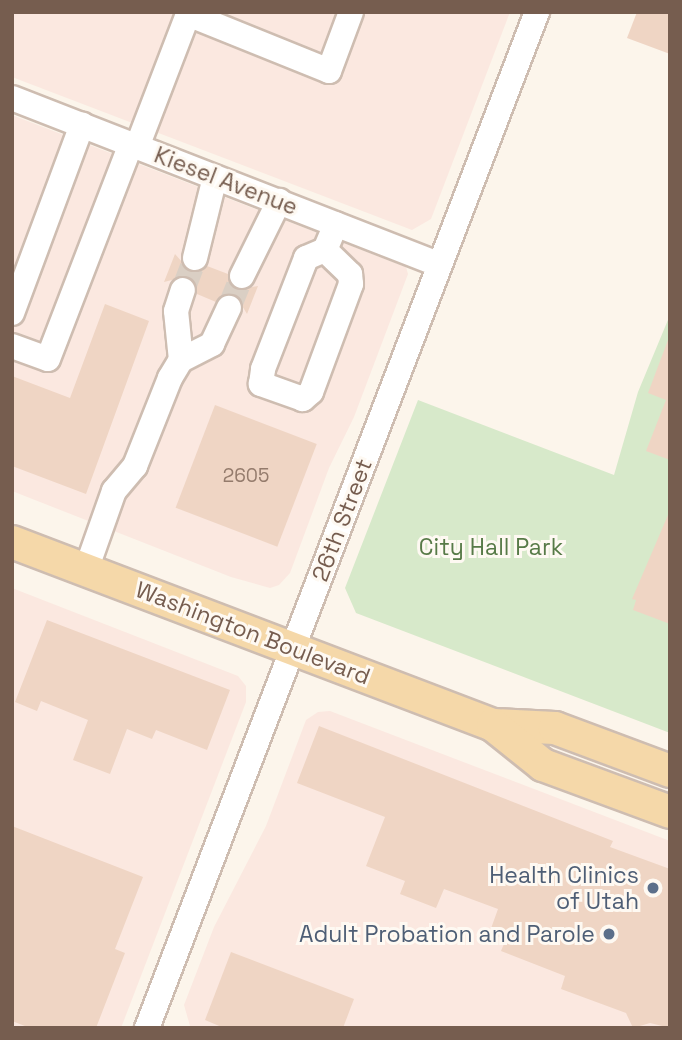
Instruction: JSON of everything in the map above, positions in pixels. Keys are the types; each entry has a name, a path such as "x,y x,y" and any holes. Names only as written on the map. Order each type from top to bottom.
{"main road":[{"name":"Washington Boulevard","path":"12,542 494,725 555,728 670,771"},
{"name":"Washington Boulevard","path":"494,725 542,765 670,812"}],"street":[{"path":"12,346 48,359 188,14 329,71 351,12"},
{"name":"26th Street","path":"147,1028 537,12"},
{"name":"Kiesel Avenue","path":"12,98 440,265"},
{"path":"12,313 82,125"},
{"path":"195,258 215,177"},
{"path":"242,276 279,201"},
{"path":"325,250 350,274 351,284 311,392 303,399 261,384 263,369 306,258 325,250 336,224"},
{"path":"86,570 114,491 135,466 181,360 176,311 183,290"},
{"path":"181,360 212,344 229,308"}],"shaded area":[{"path":"12,12 510,12 431,219 412,230 12,77"},
{"path":"12,115 406,267 408,274 354,417 329,468 290,573 279,585 270,588 231,577 12,491"},
{"path":"12,588 238,676 246,686 246,702 121,1028 12,1028"},
{"path":"330,711 670,841 670,1028 190,1026 184,1005 214,927 266,826 306,720 318,712"}],"green space":[{"name":"City Hall Park","path":"670,315 670,733 356,613 345,588 418,400 614,475 638,392"}],"building":[{"path":"637,12 670,12 670,54 627,38"},
{"path":"175,254 191,272 207,266 228,274 236,290 258,286 247,314 235,294 221,295 216,302 197,294 197,286 188,276 164,282"},
{"path":"105,304 149,321 86,494 12,466 12,376 70,398"},
{"path":"668,340 670,460 646,451 666,400 648,393"},
{"path":"215,405 317,444 277,547 176,508"},
{"path":"668,515 670,624 633,610 636,600 632,599"},
{"path":"47,620 230,690 207,750 156,730 152,739 127,729 110,774 73,760 88,720 41,701 37,711 15,702"},
{"path":"319,726 613,841 610,847 670,869 670,1028 650,1023 633,1028 626,1013 561,989 565,976 501,951 506,939 489,934 498,909 444,889 436,908 400,894 405,881 366,866 385,817 297,783"},
{"path":"12,826 143,877 115,949 125,953 96,1028 30,1028 12,1021"},
{"path":"231,952 354,999 343,1028 224,1028 205,1020"}],"tunnel":[{"path":"183,290 195,258"},
{"path":"229,308 242,276"}],"place":[{"name":"Health Clinics of Utah","path":"653,888"},
{"name":"Adult Probation and Parole","path":"609,934"}]}
